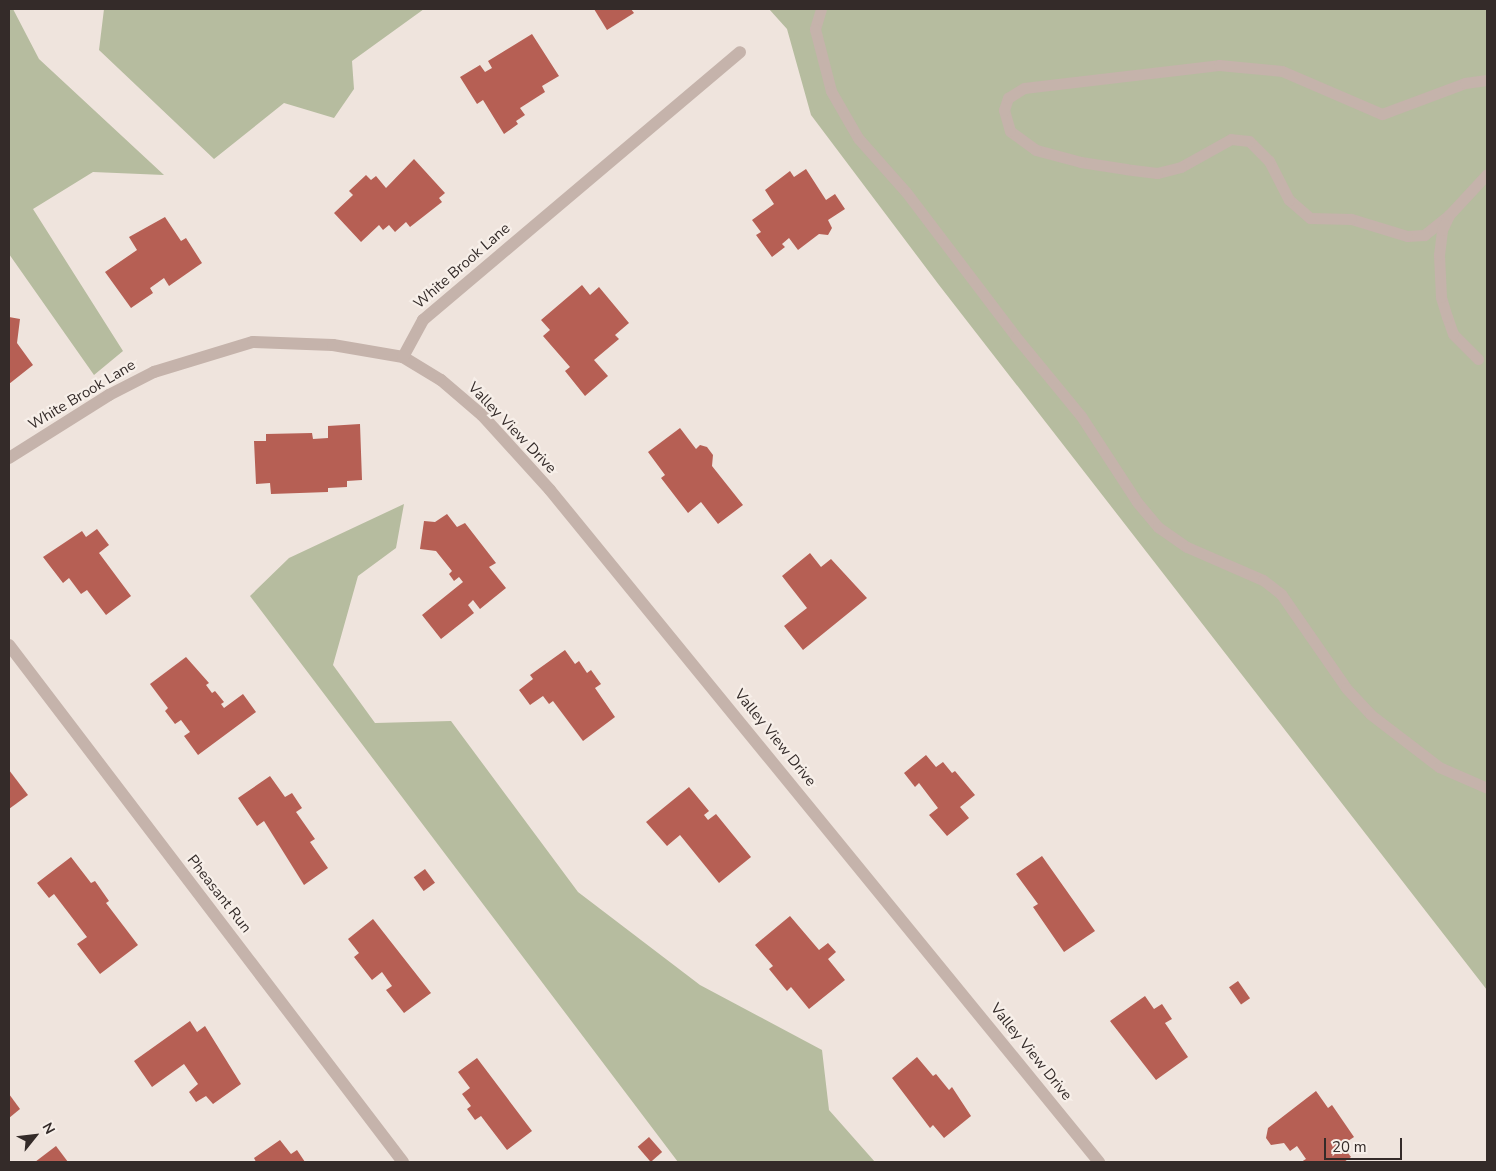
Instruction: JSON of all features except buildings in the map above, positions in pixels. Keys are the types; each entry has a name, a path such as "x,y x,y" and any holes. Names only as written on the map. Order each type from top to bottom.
{"street":[{"name":"White Brook Lane","path":"9,458 108,396 154,372 244,344 334,346 402,357 423,320 740,52"},
{"name":"Valley View Drive","path":"402,357 441,380 482,415 550,490 1099,1162"},
{"name":"Pheasant Run","path":"9,645 404,1162"}],"lane":[{"path":"821,9 815,29 831,91 858,138 913,200 1016,337 1081,416 1142,508 1158,527 1187,547 1263,580 1281,594 1346,688 1370,714 1439,767 1487,788"},
{"path":"1487,80 1465,83 1382,114 1282,71 1218,65 1024,88 1008,98 1004,110 1010,131 1036,150 1081,162 1156,173 1181,167 1231,139 1249,140 1269,161 1289,200 1310,218 1350,219 1407,236 1424,235 1449,215 1487,174"},
{"path":"1449,215 1440,240 1441,297 1453,334 1478,359"}],"green space":[{"path":"9,9 13,9 39,59 164,175 93,172 33,209 123,351 94,375 9,254"},
{"path":"104,9 424,9 352,61 354,89 334,118 284,103 214,159 99,50"},
{"path":"769,9 1487,9 1487,990 939,285 811,115 787,29"},
{"path":"404,504 396,548 358,576 333,665 375,723 451,721 578,892 700,985 822,1050 829,1110 875,1162 678,1162 250,596 289,558"}]}
